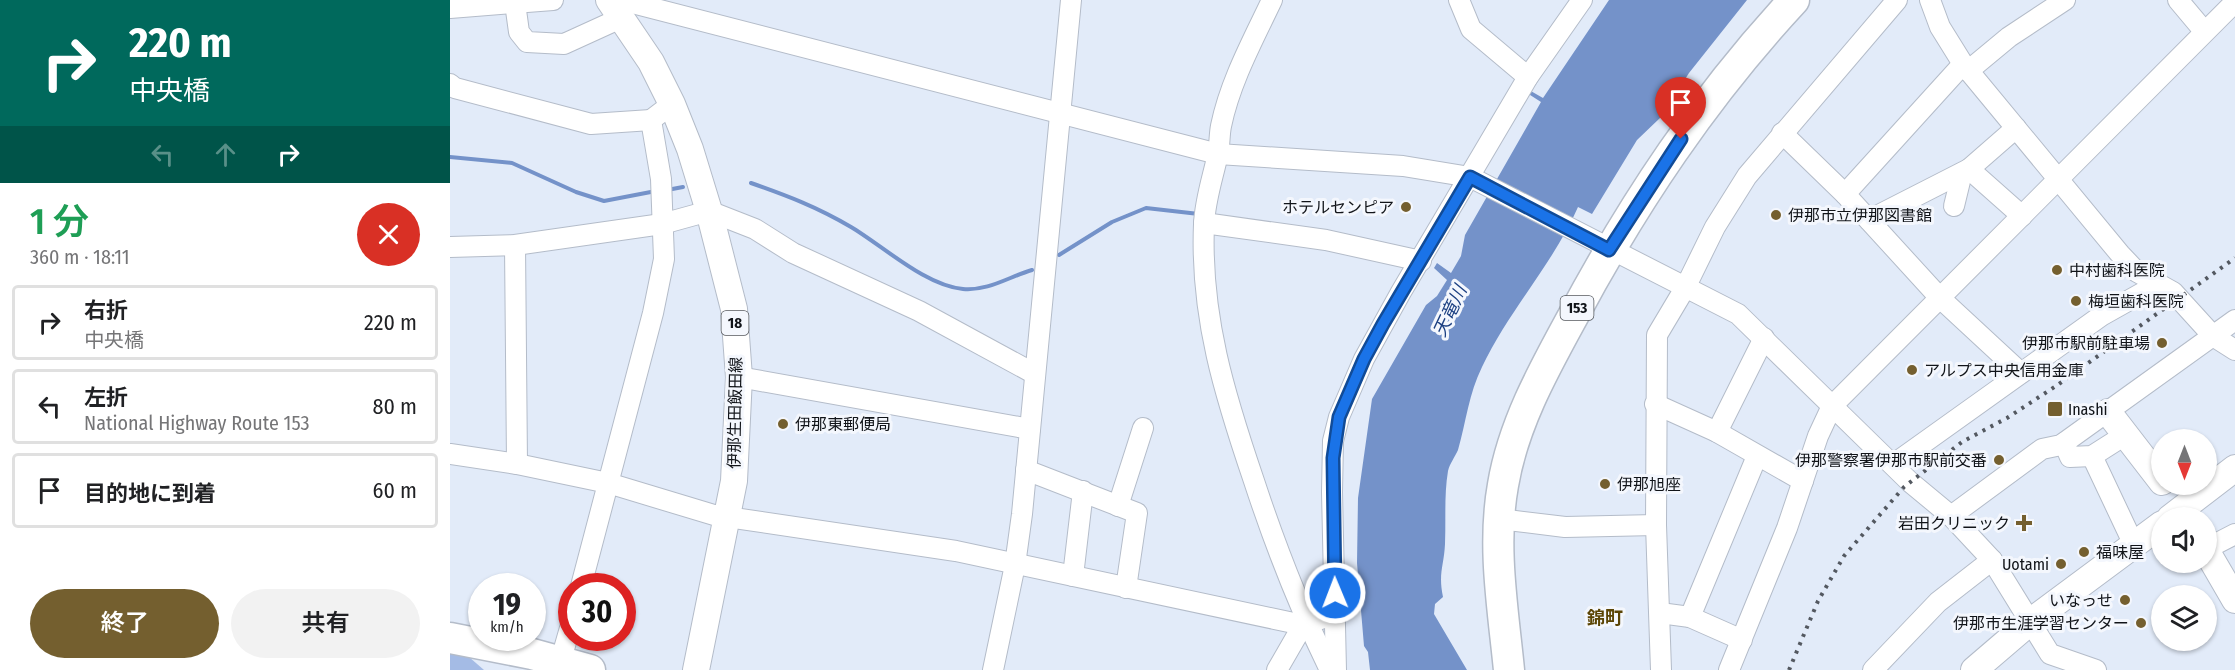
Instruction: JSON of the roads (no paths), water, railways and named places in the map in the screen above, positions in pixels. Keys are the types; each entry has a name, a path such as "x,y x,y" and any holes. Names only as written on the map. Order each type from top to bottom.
{"highway":[{"name":"153","path":"1509,670 1498,570 1499,519 1509,458 1525,410 1604,247 1743,55 1794,0"},
{"path":"451,639 552,664 590,670"}],"main road":[{"name":"伊那生田飯田線","path":"617,6 651,62 672,104 690,149 709,211 734,309 739,377 734,481 696,670"},
{"path":"2108,412 2151,468"},
{"path":"2188,507 2235,468"},
{"path":"1974,670 2030,622 2151,532"},
{"path":"2217,568 2235,600"}],"street":[{"path":"450,8 553,0"},
{"path":"993,670 1015,565 1071,0"},
{"path":"1272,0 1236,79 1222,125 1218,154 1208,193 1204,223 1214,352 1226,399 1305,624 1330,670"},
{"path":"1460,0 1471,29 1528,77"},
{"path":"1336,670 1332,492 1333,441 1337,425 1364,359 1473,178 1528,77 1582,0"},
{"path":"1661,670 1656,525 1657,335 1686,288 1715,227 1747,176 1897,0"},
{"path":"1930,0 1940,27 1966,67 2120,254 2137,272 2180,298 2212,336 2235,350"},
{"path":"1845,194 1966,67 2065,0"},
{"path":"2178,0 2204,31"},
{"path":"1729,670 1787,528 1818,436 1832,406 2235,2"},
{"path":"515,3 519,33 527,42 564,44 617,6 658,4 1218,154 1392,165 1473,178 1738,314 1832,406 1951,516 1992,560 2055,662 2096,670"},
{"path":"450,84 455,88 591,124 651,120 672,104"},
{"path":"584,573 664,259 661,191 651,120"},
{"path":"1869,220 1966,171 2016,128"},
{"path":"1782,133 1845,194 1940,298 2021,373"},
{"path":"1966,171 2022,216"},
{"path":"1954,206 1966,171"},
{"path":"450,248 515,245 662,224 709,211 755,229 793,253 920,310 1035,374"},
{"path":"1204,223 1326,240 1421,261"},
{"path":"515,245 518,464"},
{"path":"1894,464 2110,310 2158,284"},
{"path":"1951,516 2042,449 2064,443 2235,320"},
{"path":"1718,432 1764,338"},
{"path":"739,377 1030,429"},
{"path":"1655,404 1718,432 1803,481"},
{"path":"1118,506 1143,428"},
{"path":"2064,443 2070,457 2092,456 2125,435"},
{"path":"450,454 518,464 608,483 686,507 728,516 956,551 1305,624 1335,614"},
{"path":"1690,617 1757,456"},
{"path":"2092,456 2134,545"},
{"path":"1026,470 1137,513 1126,588"},
{"path":"1073,576 1083,491"},
{"path":"1499,519 1565,527 1656,525"},
{"path":"2217,543 2235,534"},
{"path":"1873,670 1938,602 1992,560"},
{"path":"1660,613 1690,617 1742,640"},
{"path":"1277,670 1305,624"}],"water":[{"name":"天竜川","path":"1609,0 1747,0 1689,73 1660,118 1637,140 1592,214 1578,207 1556,248 1493,346 1478,377 1458,450 1448,471 1445,544 1441,575 1443,597 1435,604 1434,614 1467,670 1370,670 1368,652 1364,646 1357,563 1358,498 1372,399 1426,305 1437,296 1447,280 1434,268 1437,263 1451,273 1461,256 1465,235 1541,102 1527,93 1529,90 1543,98"}],"waterway":[{"path":"450,157 512,163 576,192 604,201 656,191"},
{"path":"751,183 790,197 851,227 905,264 934,281 949,286 963,289 981,288 1032,270"},
{"path":"667,190 683,187"},
{"path":"1059,255 1112,222 1146,208 1199,214"}],"railway":[{"path":"1789,670 1818,601 1844,556 1904,487 1962,442 2007,418 2056,386 2235,258"}],"place":[{"name":"ホテルセンピア","path":"1406,207"},
{"name":"伊那市立伊那図書館","path":"1776,215"},
{"name":"中村歯科医院","path":"2057,270"},
{"name":"梅垣歯科医院","path":"2076,301"},
{"name":"伊那市駅前駐車場","path":"2162,343"},
{"name":"アルプス中央信用金庫","path":"1912,370"},
{"name":"Inashi","path":"2055,409"},
{"name":"伊那東郵便局","path":"783,424"},
{"name":"伊那警察署伊那市駅前交番","path":"1999,460"},
{"name":"伊那旭座","path":"1605,484"},
{"name":"岩田クリニック","path":"2024,523"},
{"name":"福味屋","path":"2084,552"},
{"name":"Uotami","path":"2061,564"},
{"name":"いなっせ","path":"2125,600"},
{"name":"伊那市生涯学習センター","path":"2141,623"}],"district":[{"name":"錦町","path":"1605,618"}]}
